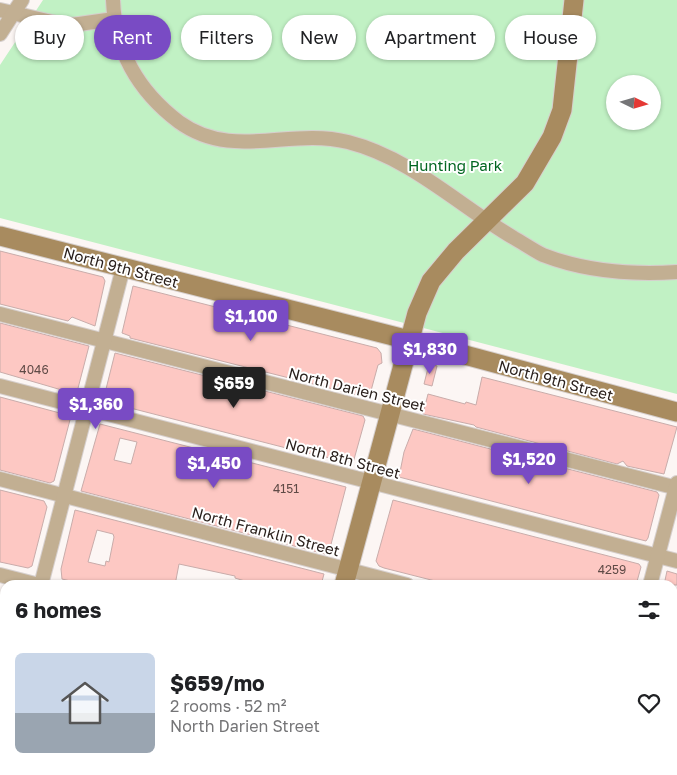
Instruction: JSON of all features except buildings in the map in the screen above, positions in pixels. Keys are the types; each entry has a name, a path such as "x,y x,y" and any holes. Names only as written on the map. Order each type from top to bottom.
{"street":[{"path":"0,34 7,11 22,0"},
{"path":"113,0 114,15"},
{"path":"346,577 409,340 431,281 456,251 525,183 541,160 562,110 574,0"},
{"path":"7,11 56,24 72,25 94,22"},
{"path":"129,60 144,90 180,122 205,136 231,143 318,138 346,142 379,151 411,168 488,221 542,254 578,266 608,272 645,274 677,272"},
{"name":"North 9th Street","path":"0,236 409,340 677,412"},
{"path":"41,580 123,268"},
{"name":"North Darien Street","path":"0,314 677,486"},
{"name":"North 8th Street","path":"0,386 677,562"},
{"name":"North Franklin Street","path":"0,479 346,577 369,580"},
{"path":"651,580 677,486"},
{"path":"0,575 20,580"}],"green space":[{"name":"Hunting Park","path":"43,0 677,0 677,394 0,218 0,65 15,42 15,60 84,60 84,15 33,15"}]}
